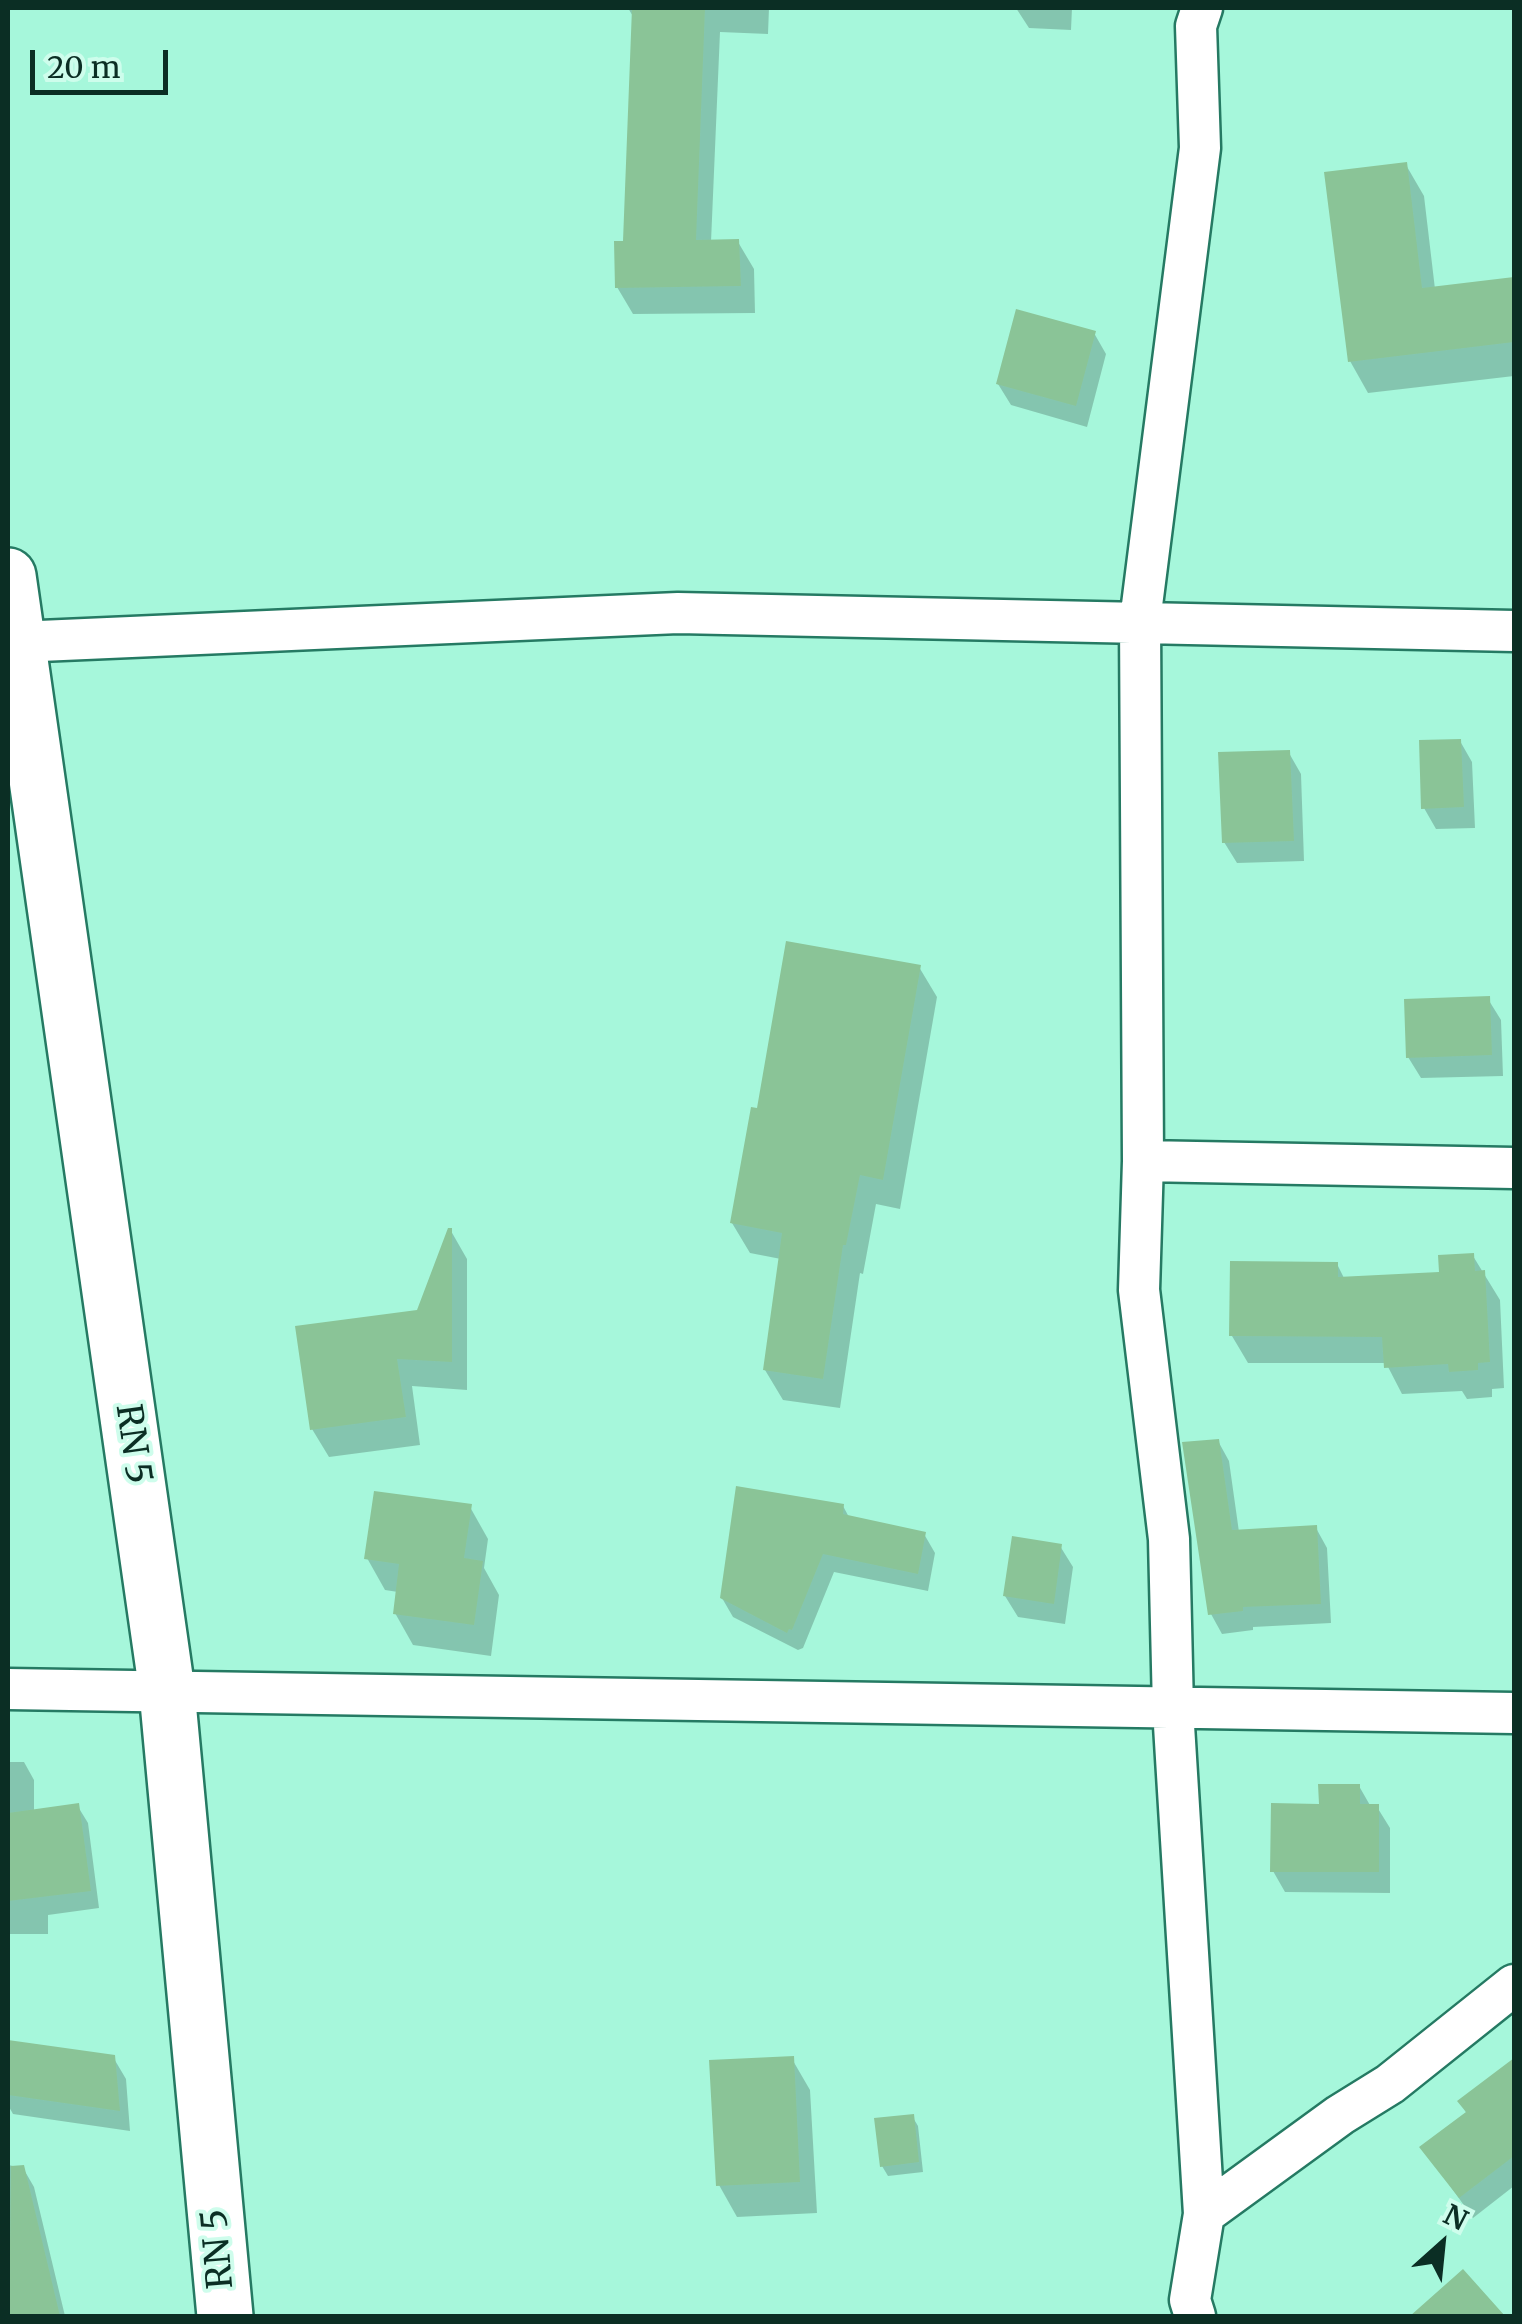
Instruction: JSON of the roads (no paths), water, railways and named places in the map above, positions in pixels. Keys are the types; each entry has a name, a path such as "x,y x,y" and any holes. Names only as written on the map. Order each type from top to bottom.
{"main road":[{"name":"RN 5","path":"8,577 167,1692 226,2316"}],"street":[{"path":"1188,2311 1204,2214 1174,1709 1169,1540 1139,1290 1143,1161 1140,622 1200,148 1196,26 1202,8"},
{"path":"18,642 678,613 1514,631"},
{"path":"1143,1161 1514,1168"},
{"path":"8,1688 1514,1713"},
{"path":"1204,2214 1340,2114 1390,2084 1514,1985"}]}
